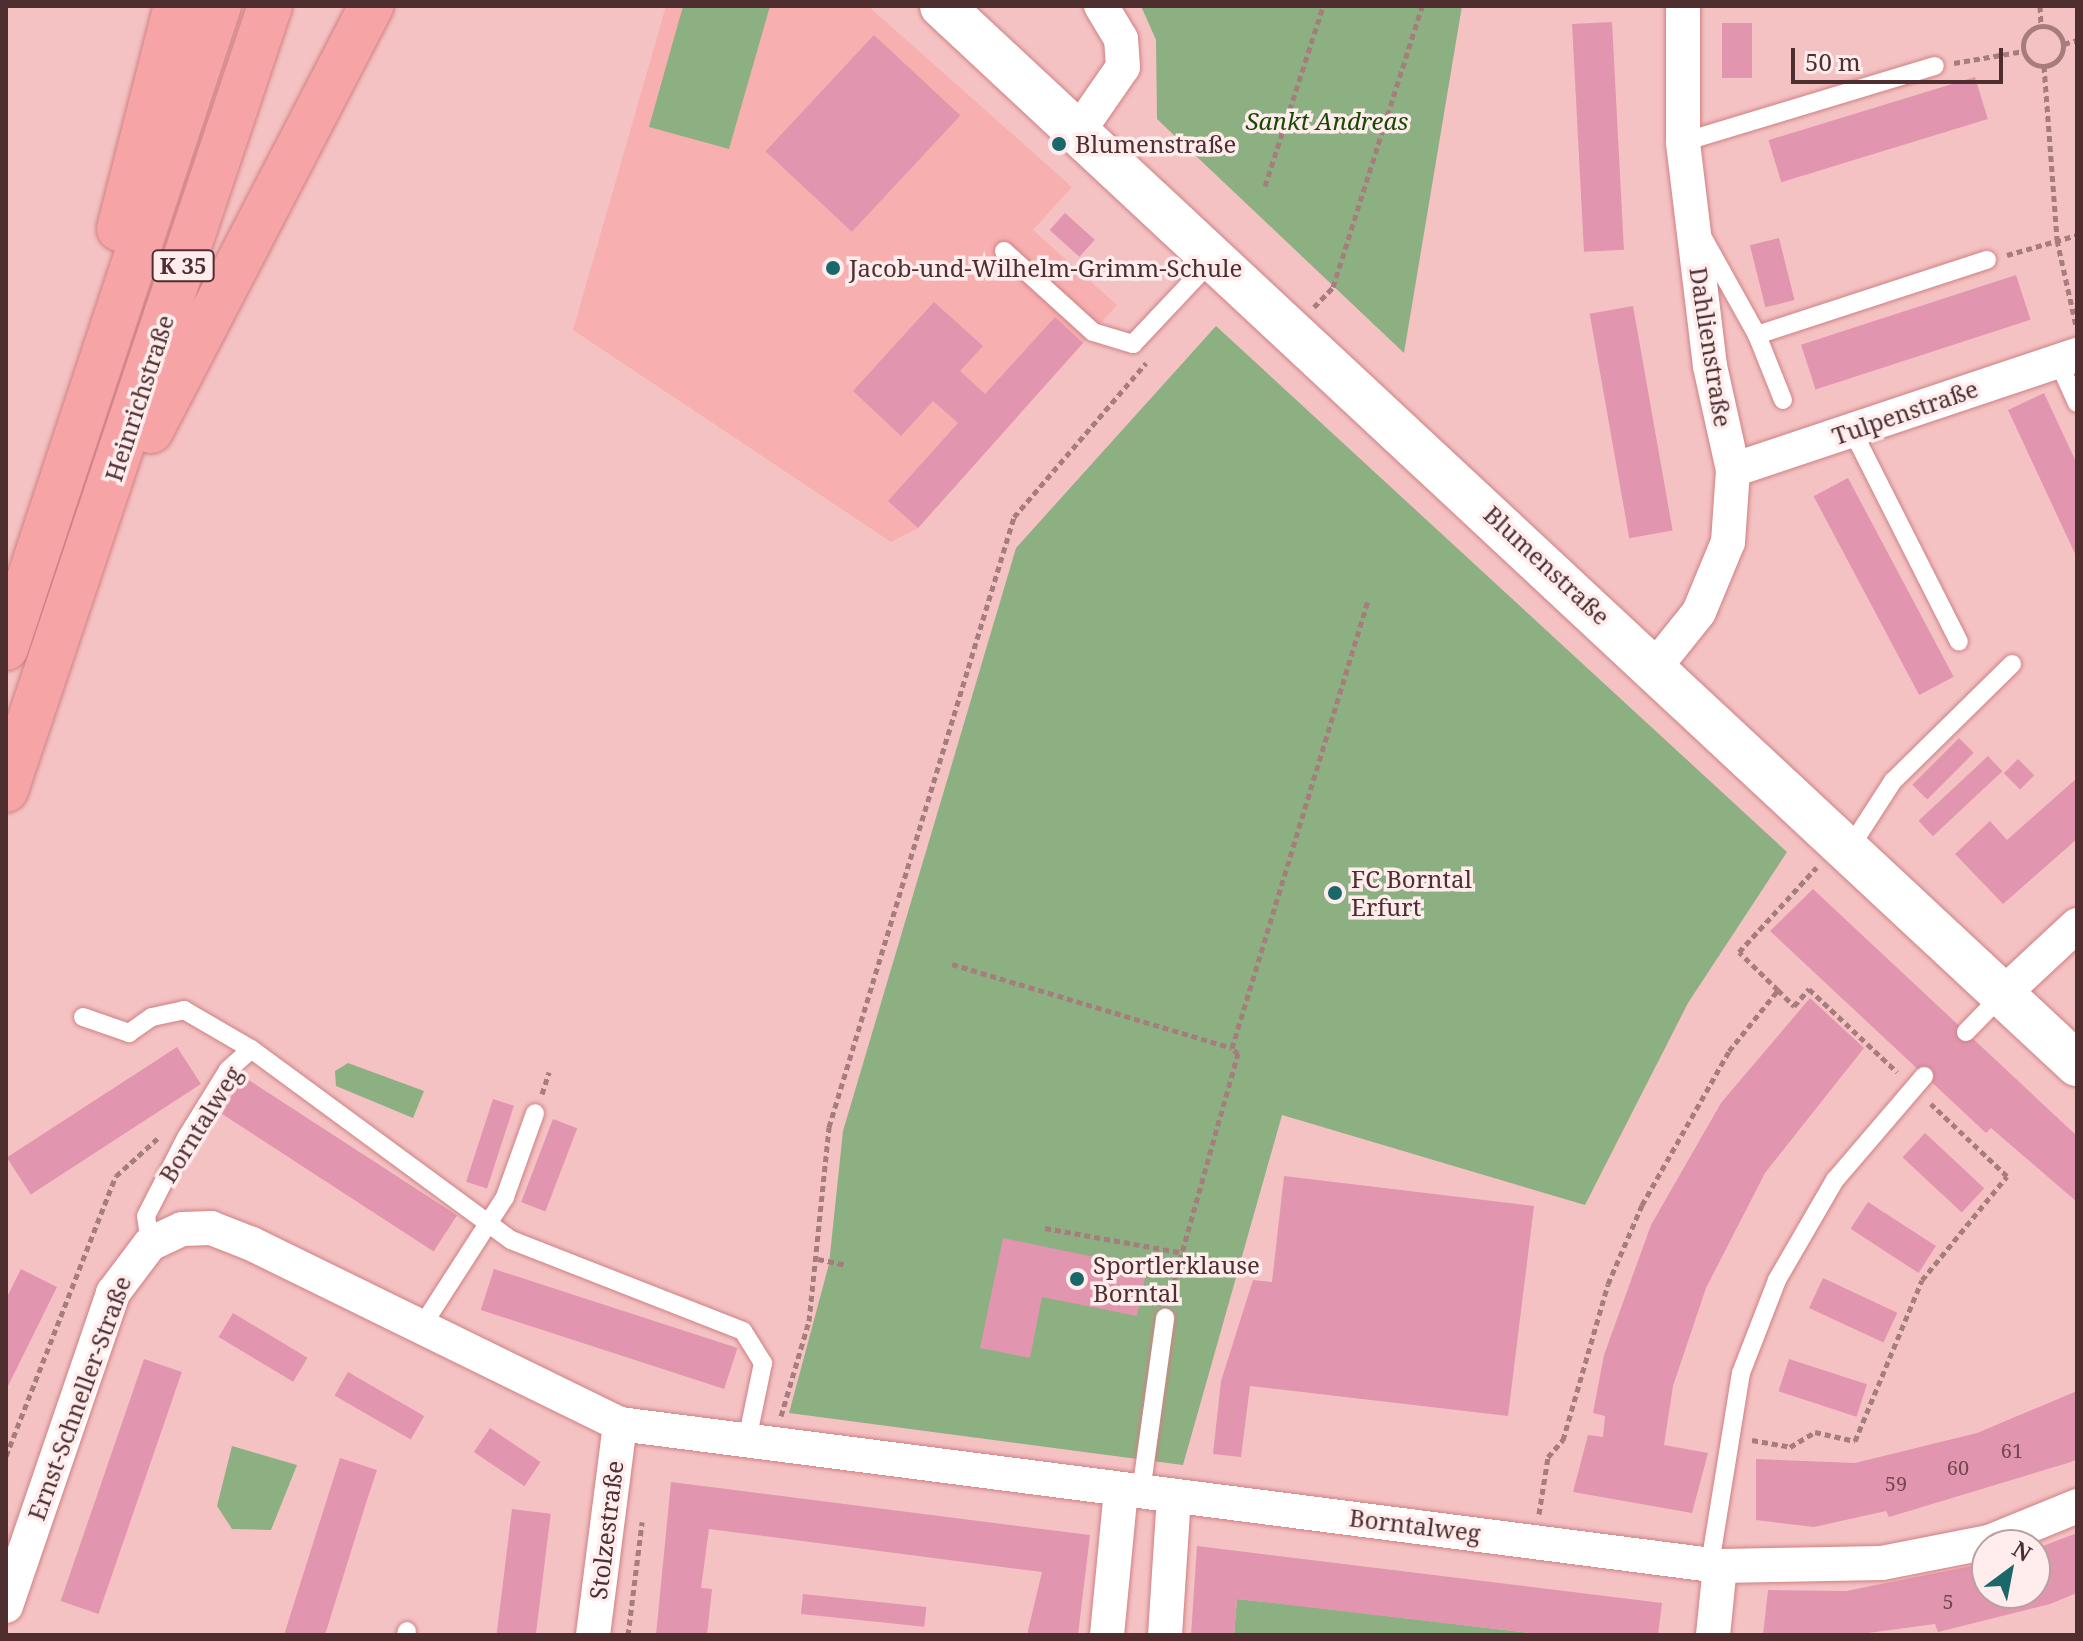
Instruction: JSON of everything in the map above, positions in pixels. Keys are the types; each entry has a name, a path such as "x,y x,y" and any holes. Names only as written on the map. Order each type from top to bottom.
{"highway":[{"path":"122,309 109,267 176,6"},
{"name":"Heinrichstraße","path":"6,648 122,309 219,6"},
{"name":"Heinrichstraße","path":"6,790 270,6"},
{"path":"96,526 371,6"}],"street":[{"name":"Blumenstraße","path":"942,6 1217,255 2077,1064"},
{"path":"1080,129 1123,67 1121,39 1101,6"},
{"name":"Dahlienstraße","path":"1655,667 1699,612 1728,542 1733,470 1710,366 1683,142 1683,6"},
{"name":"Tulpenstraße","path":"1733,470 2067,358"},
{"path":"2003,994 2077,925"},
{"name":"Borntalweg","path":"150,1244 182,1229 211,1228 422,1326 620,1424 1174,1497 1536,1539 1715,1565 1882,1563 1989,1542 2077,1506"},
{"name":"Ernst-Schneller-Straße","path":"6,1606 113,1293 150,1244"},
{"name":"Stolzestraße","path":"593,1635 620,1424"},
{"path":"1107,1635 1131,1491"},
{"path":"1165,1635 1174,1497"},
{"path":"1713,1635 1715,1565"}],"lane":[{"path":"1683,142 1935,66"},
{"path":"1692,219 1757,335 1783,400"},
{"path":"1004,251 1093,332 1133,344 1217,255"},
{"path":"1757,335 1987,260"},
{"path":"2067,358 2077,403"},
{"path":"1852,430 1959,642"},
{"path":"1849,849 1893,781 2012,664"},
{"path":"1966,1032 2003,994"},
{"path":"83,1017 129,1033 152,1017 184,1010 251,1049"},
{"name":"Borntalweg","path":"150,1244 146,1216 186,1138 228,1070 251,1049 486,1226 530,1251 743,1331 763,1363 760,1442"},
{"path":"1715,1565 1728,1435 1741,1373 1777,1280 1835,1180 1918,1081"},
{"path":"422,1326 505,1197 535,1113"},
{"path":"1131,1491 1165,1318"}],"path":[{"path":"1265,186 1323,6"},
{"path":"1295,328 1333,287 1422,6"},
{"path":"2040,6 2041,25"},
{"path":"2041,25 2059,32 2064,44 2061,56 2044,66"},
{"path":"2024,51 2026,34 2041,25"},
{"path":"2064,44 2077,40"},
{"path":"1935,66 2024,51 2044,66 2057,240 2077,330"},
{"path":"1987,260 2077,235"},
{"path":"760,1442 809,1321 818,1259 829,1127 1014,517 1152,357"},
{"path":"1232,1048 1368,600"},
{"path":"1849,849 1809,872 1739,952 1794,1006 1809,989 1918,1081"},
{"path":"952,964 1232,1048 1238,1054 1179,1252 1165,1318"},
{"path":"1536,1539 1548,1457 1563,1440 1608,1284 1642,1205 1729,1051 1778,990"},
{"path":"1728,1435 1790,1447 1815,1432 1855,1441 1922,1280 2007,1176 1937,1109"},
{"path":"6,1456 116,1176 175,1123 186,1138"},
{"path":"1045,1228 1179,1252"},
{"path":"818,1259 846,1265"}],"shaded area":[{"name":"Jacob-und-Wilhelm-Grimm-Schule","path":"666,6 868,6 1072,187 1033,230 1117,305 918,528 891,542 573,330"}],"green space":[{"path":"683,6 770,6 729,149 649,127"},
{"name":"Sankt Andreas","path":"1141,6 1462,6 1404,353 1157,119 1156,40"},
{"name":"FC Borntal Erfurt","path":"1216,326 1787,852 1688,1003 1585,1205 1282,1115 1183,1465 789,1413 829,1264 843,1131 1016,548"},
{"path":"348,1063 424,1091 413,1118 336,1086 335,1071"},
{"path":"232,1446 297,1465 271,1530 232,1529 217,1506"},
{"path":"1237,1599 1311,1607 1547,1635 1234,1635"}],"building":[{"path":"1612,22 1624,250 1584,252 1572,24"},
{"path":"1722,23 1752,23 1752,78 1722,78"},
{"path":"874,35 960,115 852,232 766,151"},
{"path":"1975,77 1988,119 1781,182 1768,140"},
{"path":"1065,213 1095,240 1079,257 1050,230"},
{"path":"1779,238 1794,300 1765,307 1750,245"},
{"path":"2016,275 2031,320 1816,390 1801,345"},
{"path":"934,302 983,346 960,371 985,394 1055,317 1083,343 918,528 888,501 958,423 933,401 901,436 853,391"},
{"path":"1633,306 1673,531 1629,538 1590,314"},
{"path":"2044,393 2077,464 2077,558 2008,410"},
{"path":"1848,478 1954,677 1919,695 1814,496"},
{"path":"1959,738 1974,753 1927,800 1912,785"},
{"path":"1988,756 2002,771 1933,836 1919,821"},
{"path":"2018,759 2034,775 2020,789 2004,773"},
{"path":"2077,778 2077,839 2003,904 1955,854 1990,821 2007,840"},
{"path":"1813,889 2077,1136 2077,1202 1991,1128 1986,1133 1770,931"},
{"path":"1810,998 1864,1048 1765,1173 1706,1288 1673,1386 1664,1445 1708,1453 1692,1513 1573,1492 1588,1435 1603,1437 1605,1416 1593,1413 1604,1355 1651,1225 1721,1103"},
{"path":"177,1047 201,1084 31,1194 7,1158"},
{"path":"244,1077 457,1215 434,1251 221,1113"},
{"path":"493,1099 514,1106 487,1189 466,1182"},
{"path":"553,1119 577,1128 545,1211 521,1202"},
{"path":"1925,1133 1984,1188 1962,1212 1902,1157"},
{"path":"1284,1176 1534,1206 1508,1416 1250,1386 1241,1457 1213,1454 1221,1381 1253,1280 1272,1282"},
{"path":"1868,1202 1936,1246 1919,1273 1851,1229"},
{"path":"1003,1238 1147,1268 1137,1316 1042,1297 1030,1358 980,1348"},
{"path":"21,1269 57,1287 6,1390 6,1299"},
{"path":"494,1269 737,1348 724,1389 481,1310"},
{"path":"1823,1278 1897,1313 1883,1343 1809,1308"},
{"path":"233,1313 308,1358 293,1382 219,1337"},
{"path":"144,1359 182,1372 98,1614 61,1601"},
{"path":"1789,1359 1867,1384 1856,1417 1778,1391"},
{"path":"348,1372 424,1416 411,1439 334,1395"},
{"path":"2077,1391 2077,1459 2071,1462 1889,1517 1886,1511 1814,1527 1756,1520 1756,1459 1855,1463 1977,1433"},
{"path":"490,1428 541,1462 524,1486 474,1452"},
{"path":"340,1458 377,1470 325,1635 284,1635"},
{"path":"671,1482 1090,1535 1078,1635 1027,1635 1042,1572 709,1529 701,1588 712,1589 707,1635 656,1635"},
{"path":"512,1509 551,1514 536,1635 497,1635"},
{"path":"2077,1533 2077,1593 2051,1604 2051,1543"},
{"path":"1197,1546 1662,1603 1658,1635 1547,1635 1237,1599 1234,1635 1191,1635"},
{"path":"1971,1566 1971,1609 2030,1609 1938,1632 1935,1624 1853,1635 1763,1635 1768,1590 1846,1591"},
{"path":"803,1594 926,1607 924,1627 801,1614"}],"place":[{"name":"Blumenstraße","path":"1059,144"},
{"name":"Jacob-und-Wilhelm-Grimm-Schule","path":"833,268"},
{"name":"FC Borntal Erfurt","path":"1335,893"},
{"name":"Sportlerklause Borntal","path":"1077,1279"}]}
